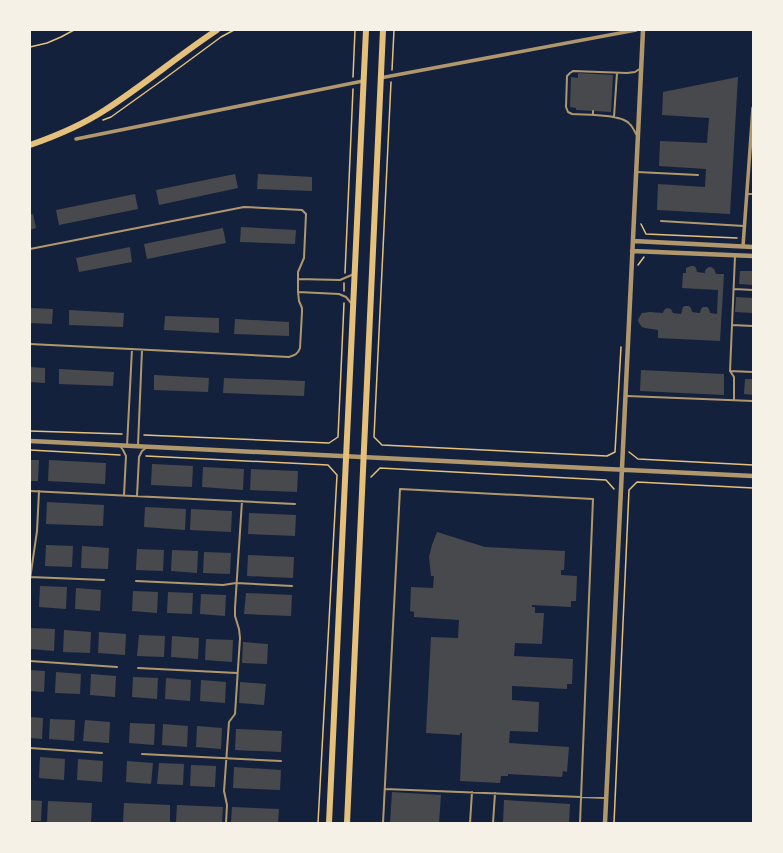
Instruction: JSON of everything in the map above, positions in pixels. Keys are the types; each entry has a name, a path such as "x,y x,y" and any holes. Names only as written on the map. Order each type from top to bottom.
{"main road":[{"path":"30,145 51,138 105,110 218,30"},
{"path":"329,823 366,30"},
{"path":"347,823 382,30"}],"street":[{"path":"380,78 636,30"},
{"path":"606,823 643,30"},
{"path":"76,139 363,82"},
{"path":"743,246 753,108"},
{"path":"633,241 753,247"},
{"path":"632,251 753,256"},
{"path":"30,441 753,476"}],"lane":[{"path":"638,137 632,127 625,120 614,117 572,114 568,112 566,108 566,92 567,76 573,71 595,73 635,72 642,67"},
{"path":"614,117 617,73"},
{"path":"636,172 698,175"},
{"path":"747,194 753,194"},
{"path":"30,249 244,207 302,210 306,214 304,258 298,272 298,302 302,308 300,348 295,356 289,357 30,344"},
{"path":"661,221 744,226"},
{"path":"734,400 734,377 730,371 735,256"},
{"path":"298,279 340,280 355,274"},
{"path":"734,289 753,290"},
{"path":"298,292 339,294 346,297 353,305"},
{"path":"732,325 753,326"},
{"path":"127,446 132,349"},
{"path":"138,446 142,349"},
{"path":"730,371 753,372"},
{"path":"626,396 753,401"},
{"path":"119,445 125,455 124,495"},
{"path":"137,496 140,455 148,447"},
{"path":"383,823 400,490 593,499 580,823"},
{"path":"30,491 295,504"},
{"path":"39,491 37,530 30,577 104,580"},
{"path":"226,823 227,805 224,791 226,758 229,722 235,714 240,638 234,608 242,501"},
{"path":"136,581 223,585 236,583 292,586"},
{"path":"30,661 118,666"},
{"path":"138,668 237,673"},
{"path":"30,748 102,753"},
{"path":"142,754 281,761"},
{"path":"385,789 607,798"},
{"path":"470,823 472,792"},
{"path":"493,823 495,793"}],"path":[{"path":"30,47 47,43 74,30"},
{"path":"138,435 329,443 338,436 356,30"},
{"path":"394,30 374,437 382,445 607,456 615,452"},
{"path":"641,224 646,234 744,239"},
{"path":"30,431 127,435"},
{"path":"30,450 125,455"},
{"path":"629,452 638,459 753,465"},
{"path":"140,455 328,465 336,475 318,823"},
{"path":"371,477 380,468 606,480 614,489"},
{"path":"614,823 629,490 637,482 753,488"}],"building":[{"path":"578,73 613,75 611,112 576,110 576,108 570,107 571,77 578,78"},
{"path":"738,77 730,214 657,210 658,184 705,187 706,169 659,166 660,141 707,143 709,118 662,115 663,92"},
{"path":"235,174 238,188 159,205 156,190"},
{"path":"258,174 312,177 312,191 257,189"},
{"path":"135,194 138,209 59,225 56,210"},
{"path":"33,214 36,228 30,230 30,215"},
{"path":"241,227 296,230 295,244 240,242"},
{"path":"223,228 226,243 147,259 144,244"},
{"path":"130,247 132,262 79,272 76,258"},
{"path":"691,266 696,268 697,272 705,273 706,269 711,267 714,269 716,274 724,274 720,341 658,338 658,330 642,327 639,323 638,320 642,313 663,313 667,308 671,309 673,313 681,314 683,307 685,306 689,306 692,312 700,313 703,307 707,307 710,313 717,314 718,290 682,288 683,273 686,273 686,268"},
{"path":"740,271 753,271 753,285 739,284"},
{"path":"736,297 753,298 753,313 735,312"},
{"path":"30,308 53,309 52,324 30,323"},
{"path":"69,310 124,313 123,327 69,325"},
{"path":"165,316 219,318 219,333 164,330"},
{"path":"235,319 289,322 289,336 234,334"},
{"path":"30,367 45,368 45,383 30,382"},
{"path":"59,369 114,372 113,386 59,384"},
{"path":"641,370 724,374 724,395 640,391"},
{"path":"154,375 209,378 208,392 154,390"},
{"path":"224,378 305,381 304,396 223,393"},
{"path":"745,379 753,379 753,395 744,394"},
{"path":"30,460 39,460 38,481 30,481"},
{"path":"49,460 106,463 105,484 48,481"},
{"path":"152,464 193,466 192,487 151,485"},
{"path":"203,467 244,469 243,490 202,487"},
{"path":"251,469 298,471 297,492 250,490"},
{"path":"47,502 104,505 103,526 46,524"},
{"path":"145,507 186,509 185,530 144,527"},
{"path":"191,509 232,511 231,532 190,530"},
{"path":"249,513 296,515 295,536 248,534"},
{"path":"437,532 485,547 565,551 564,570 561,570 561,575 577,576 576,601 571,601 571,607 532,605 532,607 535,607 535,613 544,613 542,644 515,643 514,656 573,659 572,684 567,684 567,689 512,686 512,700 539,702 538,732 510,731 509,743 569,747 567,772 563,771 562,777 508,774 508,776 501,776 500,783 460,781 462,733 460,733 460,735 426,733 431,637 458,638 459,620 414,617 414,612 410,611 411,587 433,588 434,576 431,576 429,557"},
{"path":"46,545 73,546 72,567 45,566"},
{"path":"82,546 109,548 108,569 81,568"},
{"path":"137,549 164,550 163,571 136,570"},
{"path":"172,550 198,551 197,573 171,571"},
{"path":"204,552 231,553 230,574 203,573"},
{"path":"248,555 294,557 293,578 247,576"},
{"path":"40,586 67,587 66,609 39,607"},
{"path":"76,588 101,590 100,611 75,609"},
{"path":"133,591 158,592 157,613 132,611"},
{"path":"168,592 193,593 192,614 167,613"},
{"path":"246,593 292,595 291,616 244,614"},
{"path":"201,594 226,595 225,616 200,614"},
{"path":"30,628 55,629 54,651 30,649"},
{"path":"64,630 91,632 90,653 63,652"},
{"path":"99,632 126,634 125,655 98,653"},
{"path":"139,635 165,636 164,657 137,656"},
{"path":"172,636 199,638 198,659 171,657"},
{"path":"206,639 233,640 232,662 205,660"},
{"path":"243,642 268,644 267,664 242,663"},
{"path":"30,670 45,671 44,692 30,691"},
{"path":"56,672 81,674 80,694 55,693"},
{"path":"91,674 116,676 115,697 90,695"},
{"path":"133,677 158,678 157,699 132,697"},
{"path":"166,678 191,680 190,701 165,699"},
{"path":"201,680 226,682 225,703 200,701"},
{"path":"240,682 266,684 264,705 239,703"},
{"path":"30,717 43,718 42,739 30,738"},
{"path":"50,719 75,720 74,741 49,739"},
{"path":"85,720 110,722 109,743 83,741"},
{"path":"130,723 155,724 154,745 129,743"},
{"path":"163,724 188,726 187,747 162,745"},
{"path":"197,726 222,728 221,749 196,747"},
{"path":"236,729 282,731 281,752 235,750"},
{"path":"40,757 65,759 64,780 39,778"},
{"path":"78,759 103,761 102,782 77,780"},
{"path":"127,761 153,763 151,784 126,782"},
{"path":"159,763 184,764 183,785 157,784"},
{"path":"191,765 216,766 215,787 190,786"},
{"path":"234,767 281,770 280,790 233,788"},
{"path":"392,792 441,795 439,823 390,823"},
{"path":"30,800 42,801 41,821 30,821"},
{"path":"504,800 570,804 569,823 503,823"},
{"path":"48,801 92,803 91,823 47,822"},
{"path":"124,803 170,805 170,823 123,823"},
{"path":"177,805 223,807 222,823 176,823"},
{"path":"232,807 279,809 278,823 231,823"}]}
